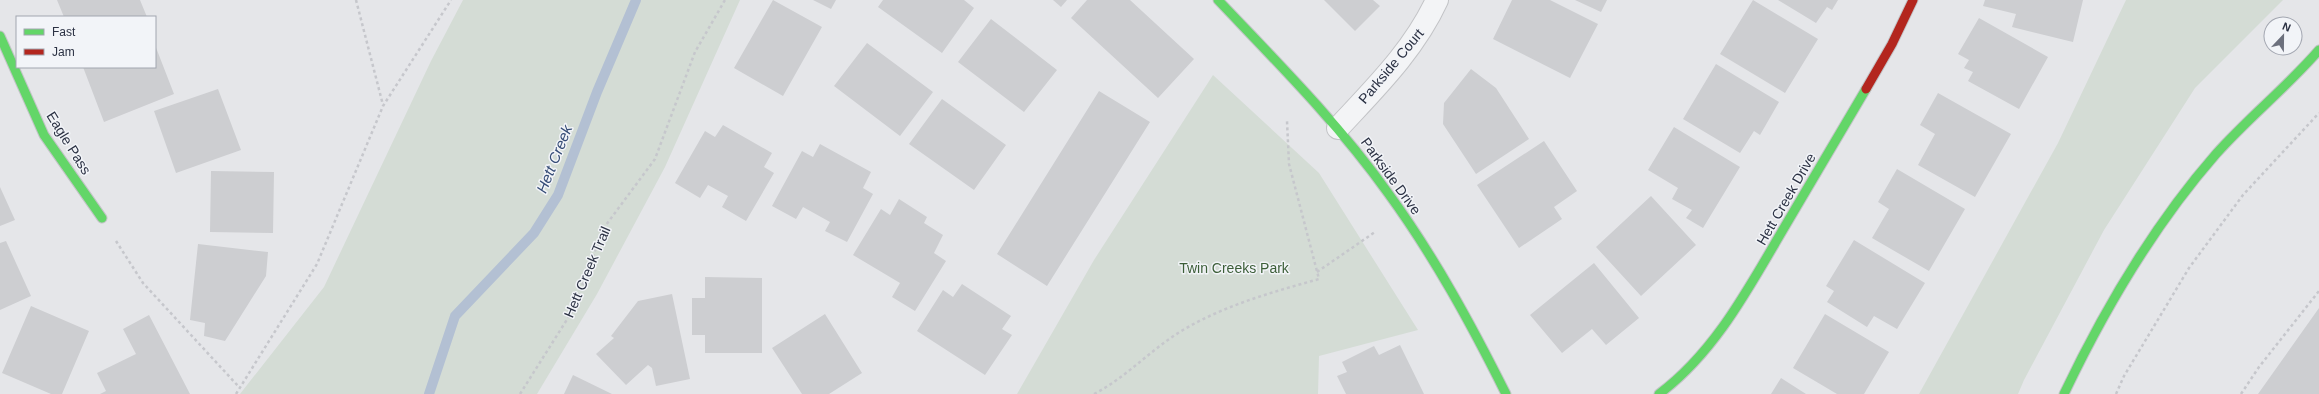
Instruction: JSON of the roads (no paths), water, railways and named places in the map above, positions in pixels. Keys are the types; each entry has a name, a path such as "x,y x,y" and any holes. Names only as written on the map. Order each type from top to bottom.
{"street":[{"name":"Parkside Drive","path":"1218,0 1338,128 1370,167 1424,246 1461,307 1506,394"},
{"name":"Parkside Court","path":"1338,128 1384,79 1409,48 1426,23 1437,0"},
{"name":"Hett Creek Drive","path":"1659,394 1678,380 1713,342 1745,295 1892,44 1913,0"},
{"name":"Eagle Pass","path":"0,36 44,135 102,218"},
{"path":"2064,394 2106,308 2158,226 2192,182 2231,138 2306,66 2319,50"},
{"path":"2306,66 2319,59"}],"waterway":[{"name":"Hett Creek","path":"429,394 455,316 534,233 558,195 597,92 636,0"}],"park label":[{"name":"Twin Creeks Park","path":"1234,268"}]}
